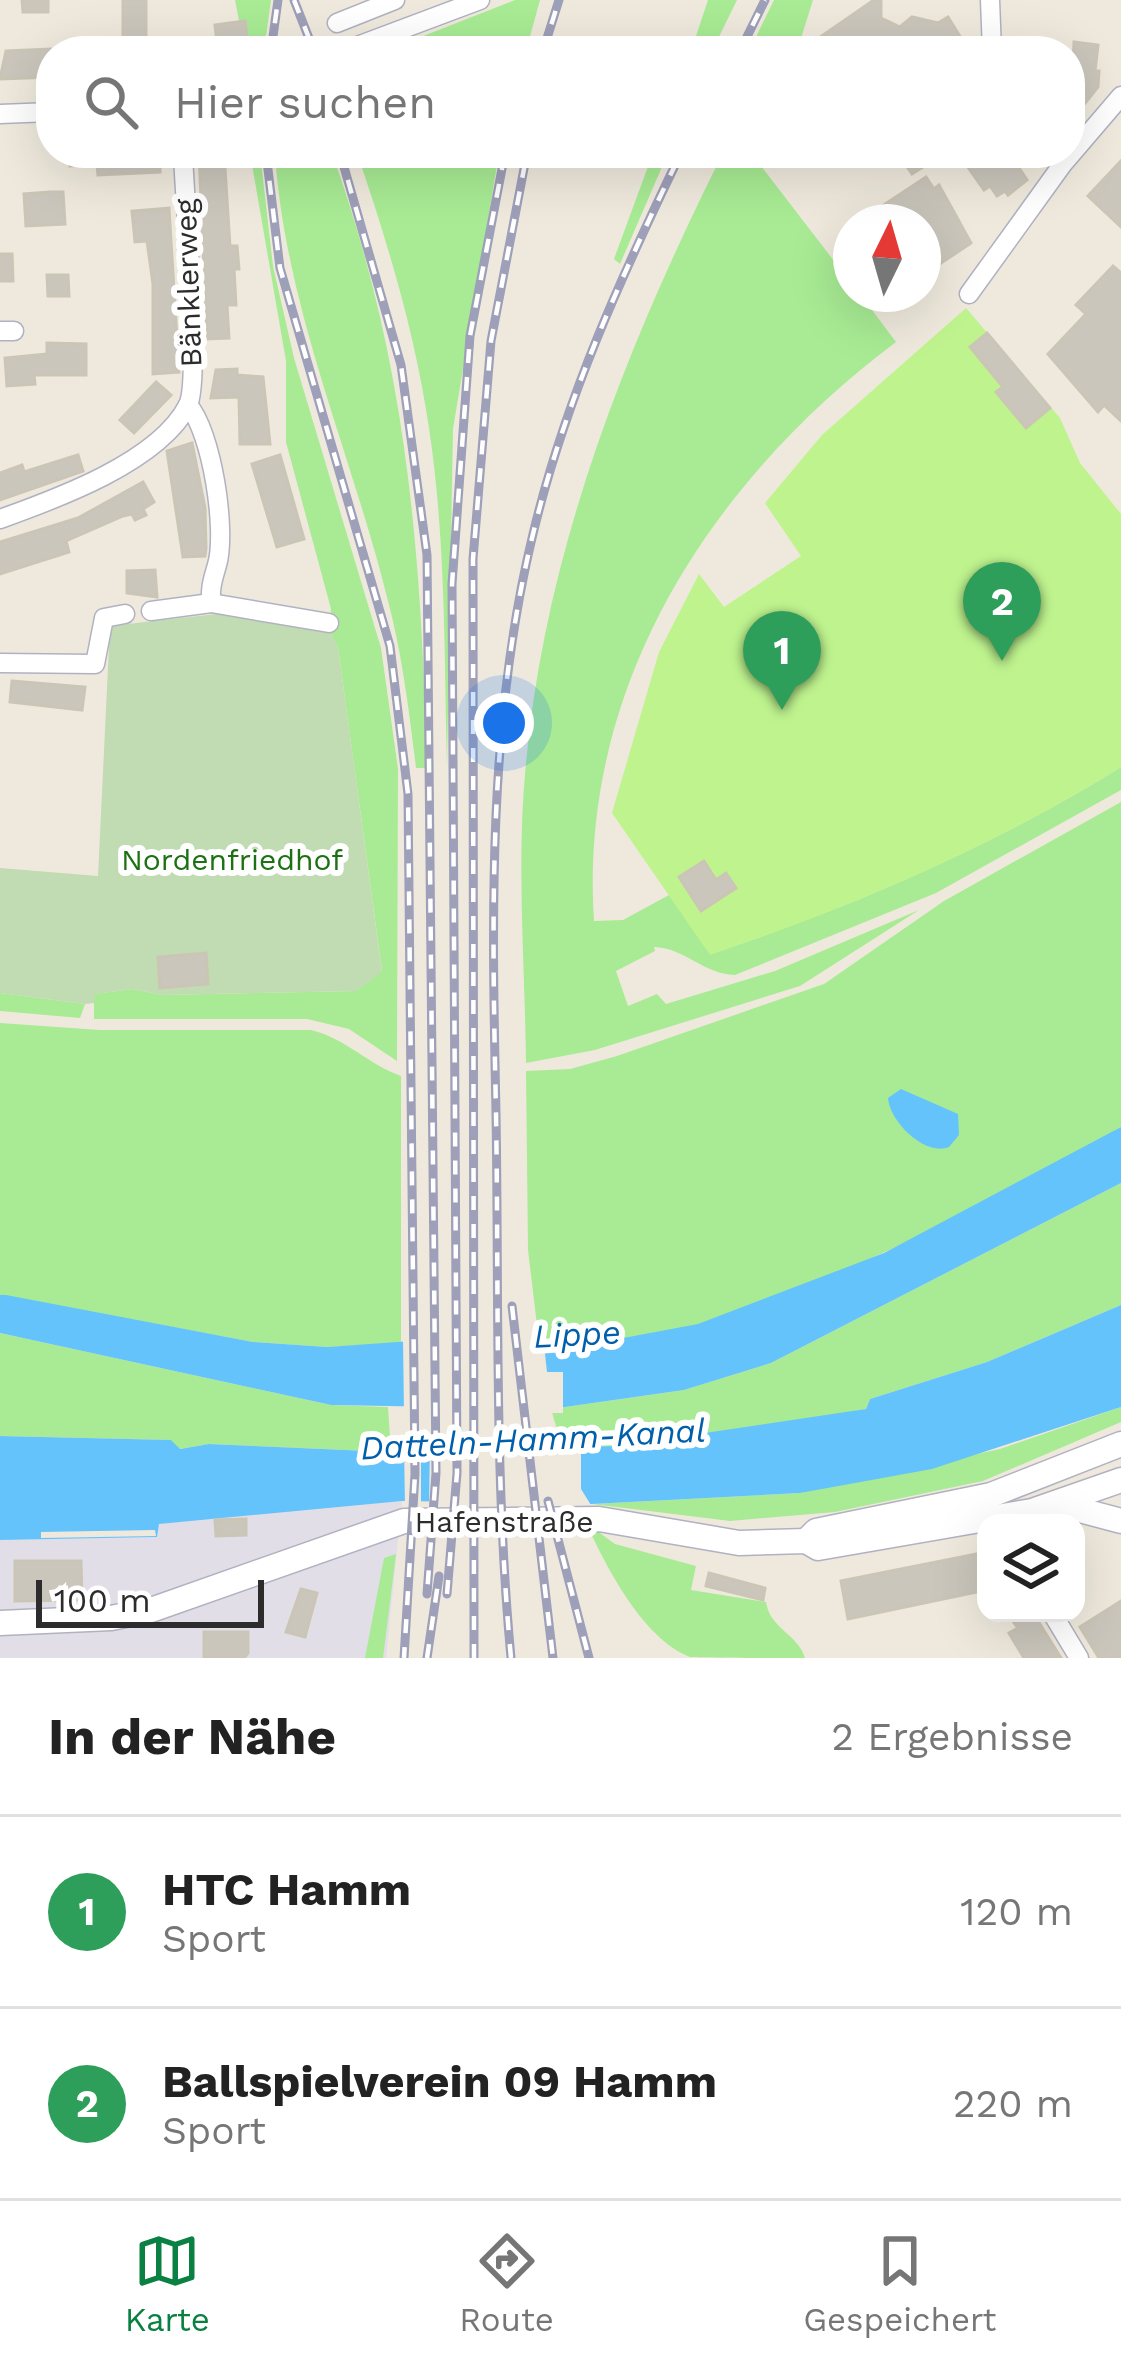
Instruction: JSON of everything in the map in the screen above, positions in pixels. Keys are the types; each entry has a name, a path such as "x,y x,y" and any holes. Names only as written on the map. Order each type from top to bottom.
{"main road":[{"name":"Hafenstraße","path":"806,1541 815,1531 957,1504 1121,1444"},
{"path":"1092,1458 1121,1465"},
{"name":"Hafenstraße","path":"1027,1514 1121,1480"},
{"path":"1057,1505 1121,1521"},
{"name":"Hafenstraße","path":"0,1623 91,1619 151,1610 404,1521 599,1519 739,1543 806,1541 818,1548 977,1525"}],"street":[{"path":"337,23 395,0"},
{"path":"384,36 480,0"},
{"path":"990,0 991,36"},
{"path":"1085,129 1121,95"},
{"path":"0,115 36,113"},
{"name":"Bänklerweg","path":"0,519 85,489 142,451 188,405 193,368 184,168"},
{"path":"969,294 1048,168"},
{"path":"188,405 207,435 216,488 218,565 211,577 211,603"},
{"path":"151,611 211,603 329,623"},
{"path":"0,664 95,664 104,618 125,614"},
{"path":"1057,1622 1079,1658"}],"shaded area":[{"path":"402,1501 386,1658 0,1658 0,1540 157,1537 159,1524 220,1515"}],"green space":[{"path":"235,0 271,0 266,36 242,36"},
{"path":"515,0 540,0 530,36 423,36"},
{"path":"708,0 737,0 719,36 696,36"},
{"path":"774,0 813,0 802,36 756,36"},
{"path":"253,168 262,168 273,266 294,358 381,648 398,769 397,1061 349,1029 307,1019 94,1019 94,994 133,989 162,995 356,991 382,971 338,647 329,631 331,609 286,442 286,361"},
{"path":"277,168 337,168 378,307 405,457 420,609 427,768 416,768 392,618 305,322"},
{"path":"362,168 496,168 453,429 447,767 435,470 416,358"},
{"path":"647,168 662,168 620,264 614,259"},
{"path":"716,168 763,168 833,260 833,312 874,312 896,342 830,396 769,457 716,523 670,594 634,670 609,750 595,834 594,921 623,920 669,895 711,954 921,872 1023,823 1121,767 1121,790 936,893 735,975 654,947 655,951 616,971 628,1006 657,994 666,1004 775,971 919,910 800,986 595,1050 526,1063 521,875 523,800 536,683 572,526 596,449 655,299"},
{"path":"966,308 1060,418 1080,463 1121,514 1121,767 921,873 710,955 612,813 659,652 699,574 724,607 801,556 765,503 822,435"},
{"name":"Nordenfriedhof","path":"225,613 329,631 338,647 382,972 356,991 162,995 133,989 95,994 94,1003 85,1004 0,993 0,868 98,876 110,626"},
{"path":"1121,802 1121,1127 918,1236 755,1306 675,1331 602,1344 539,1342 528,1250 526,1071 570,1069 617,1056 824,984 944,901"},
{"path":"0,993 85,1004 80,1018 0,1011"},
{"path":"0,1023 100,1030 311,1030 401,1076 401,1343 327,1347 253,1342 0,1295"},
{"path":"1121,1183 1121,1305 987,1362 870,1399 866,1409 677,1441 562,1447 551,1409 684,1390 771,1363"},
{"path":"0,1333 331,1405 388,1407 391,1452 210,1444 179,1449 170,1440 0,1436"},
{"path":"1121,1407 1121,1422 983,1481 835,1512 730,1521 592,1504 800,1493 1000,1449"},
{"path":"586,1523 615,1544 696,1566 691,1590 766,1602 773,1619 805,1658 690,1657 673,1648 641,1618"},
{"path":"396,1554 383,1658 365,1658 384,1558"}],"water":[{"path":"901,1089 958,1114 959,1135 949,1147 929,1147 901,1126 888,1098"},
{"path":"1121,1127 1121,1183 771,1363 684,1390 551,1409 331,1405 0,1333 0,1295 6,1295 253,1342 327,1347 469,1337 568,1347 602,1342 698,1324 884,1253"},
{"path":"1121,1305 1121,1407 932,1469 800,1493 592,1504 402,1501 159,1524 157,1537 0,1540 0,1436 171,1440 180,1449 209,1444 391,1452 617,1446 866,1409 870,1399 987,1362"}],"pier":[{"path":"468,1331 543,1336 547,1372 563,1372 563,1413 404,1414 403,1337"},
{"path":"430,1444 581,1444 581,1489 594,1510 405,1507 404,1445 421,1445 421,1505 429,1506"},
{"path":"155,1530 156,1536 41,1538 41,1532"}],"building":[{"path":"22,0 48,0 48,12 23,12"},
{"path":"123,0 146,0 146,36 123,36"},
{"path":"874,0 881,0 881,18 900,27 912,17 938,23 948,17 960,36 822,36"},
{"path":"245,21 247,36 216,36 215,25"},
{"path":"1085,43 1098,45 1098,87 1085,103"},
{"path":"36,50 36,78 0,79 6,51"},
{"path":"1121,161 1121,227 1088,196"},
{"path":"97,168 160,168 160,172 98,175"},
{"path":"200,168 225,168 230,246 237,246 239,269 234,269 236,305 227,305 229,338 207,339"},
{"path":"969,168 1019,168 1027,180 1008,195 1005,191 997,196 990,186 984,190"},
{"path":"926,177 934,189 939,185 971,243 941,263 941,204 885,204"},
{"path":"63,192 65,224 26,226 24,194"},
{"path":"169,208 179,372 153,374 153,284 147,241 135,242 132,211"},
{"path":"0,254 12,254 13,281 0,281"},
{"path":"1113,266 1121,273 1121,421 1104,405 1098,412 1048,354 1086,314 1076,305"},
{"path":"47,275 68,275 69,296 48,296"},
{"path":"987,333 1050,408 1026,428 996,392 1003,387 970,347"},
{"path":"47,343 86,344 86,375 34,375 35,384 7,386 5,358 47,354"},
{"path":"237,369 237,375 263,377 270,444 240,444 239,397 211,398 216,370"},
{"path":"156,382 171,395 134,433 120,420"},
{"path":"192,443 205,508 206,548 205,556 183,557 167,451"},
{"path":"78,455 83,471 0,500 0,473 22,465 24,472"},
{"path":"280,455 304,539 277,547 252,464"},
{"path":"143,482 154,502 143,509 146,515 135,520 132,514 123,516 66,541 69,552 0,574 0,542 78,518"},
{"path":"155,570 157,597 127,593 127,571"},
{"path":"12,681 85,687 82,710 10,702"},
{"path":"704,861 716,880 726,873 736,888 701,911 679,877"},
{"path":"206,953 208,984 160,988 158,957"},
{"path":"246,1519 246,1535 216,1536 215,1520"},
{"path":"977,1554 977,1592 848,1619 841,1581"},
{"path":"15,1561 81,1561 82,1600 15,1601"},
{"path":"709,1573 765,1588 763,1600 706,1586"},
{"path":"301,1589 317,1593 305,1637 286,1632"},
{"path":"1121,1601 1121,1658 1099,1658 1080,1627"},
{"path":"1014,1622 1039,1622 1061,1658 1024,1658 1009,1633 1018,1628"},
{"path":"204,1632 248,1632 248,1653 244,1658 204,1658"}],"railway":[{"path":"273,36 278,0"},
{"path":"294,0 308,36"},
{"path":"548,36 559,0"},
{"path":"747,36 765,0"},
{"path":"268,168 280,268 390,646 408,794 415,1474 404,1658"},
{"path":"344,168 401,365 427,555 436,1473 427,1594"},
{"path":"447,1594 457,1473 452,584 470,336 502,168"},
{"path":"474,1658 473,559 491,341 524,168"},
{"path":"511,1658 500,1454 494,967 496,822 507,677 533,534 561,435 616,293 674,168"},
{"path":"512,1306 553,1658"},
{"path":"548,1501 589,1658"},
{"path":"427,1658 439,1576"}],"place":[{"name":"Ballspielverein 09 Hamm","path":"1002,661"},
{"name":"HTC Hamm","path":"782,710"}],"water label":[{"name":"Lippe","path":"577,1334"},
{"name":"Datteln-Hamm-Kanal","path":"533,1439"}]}
